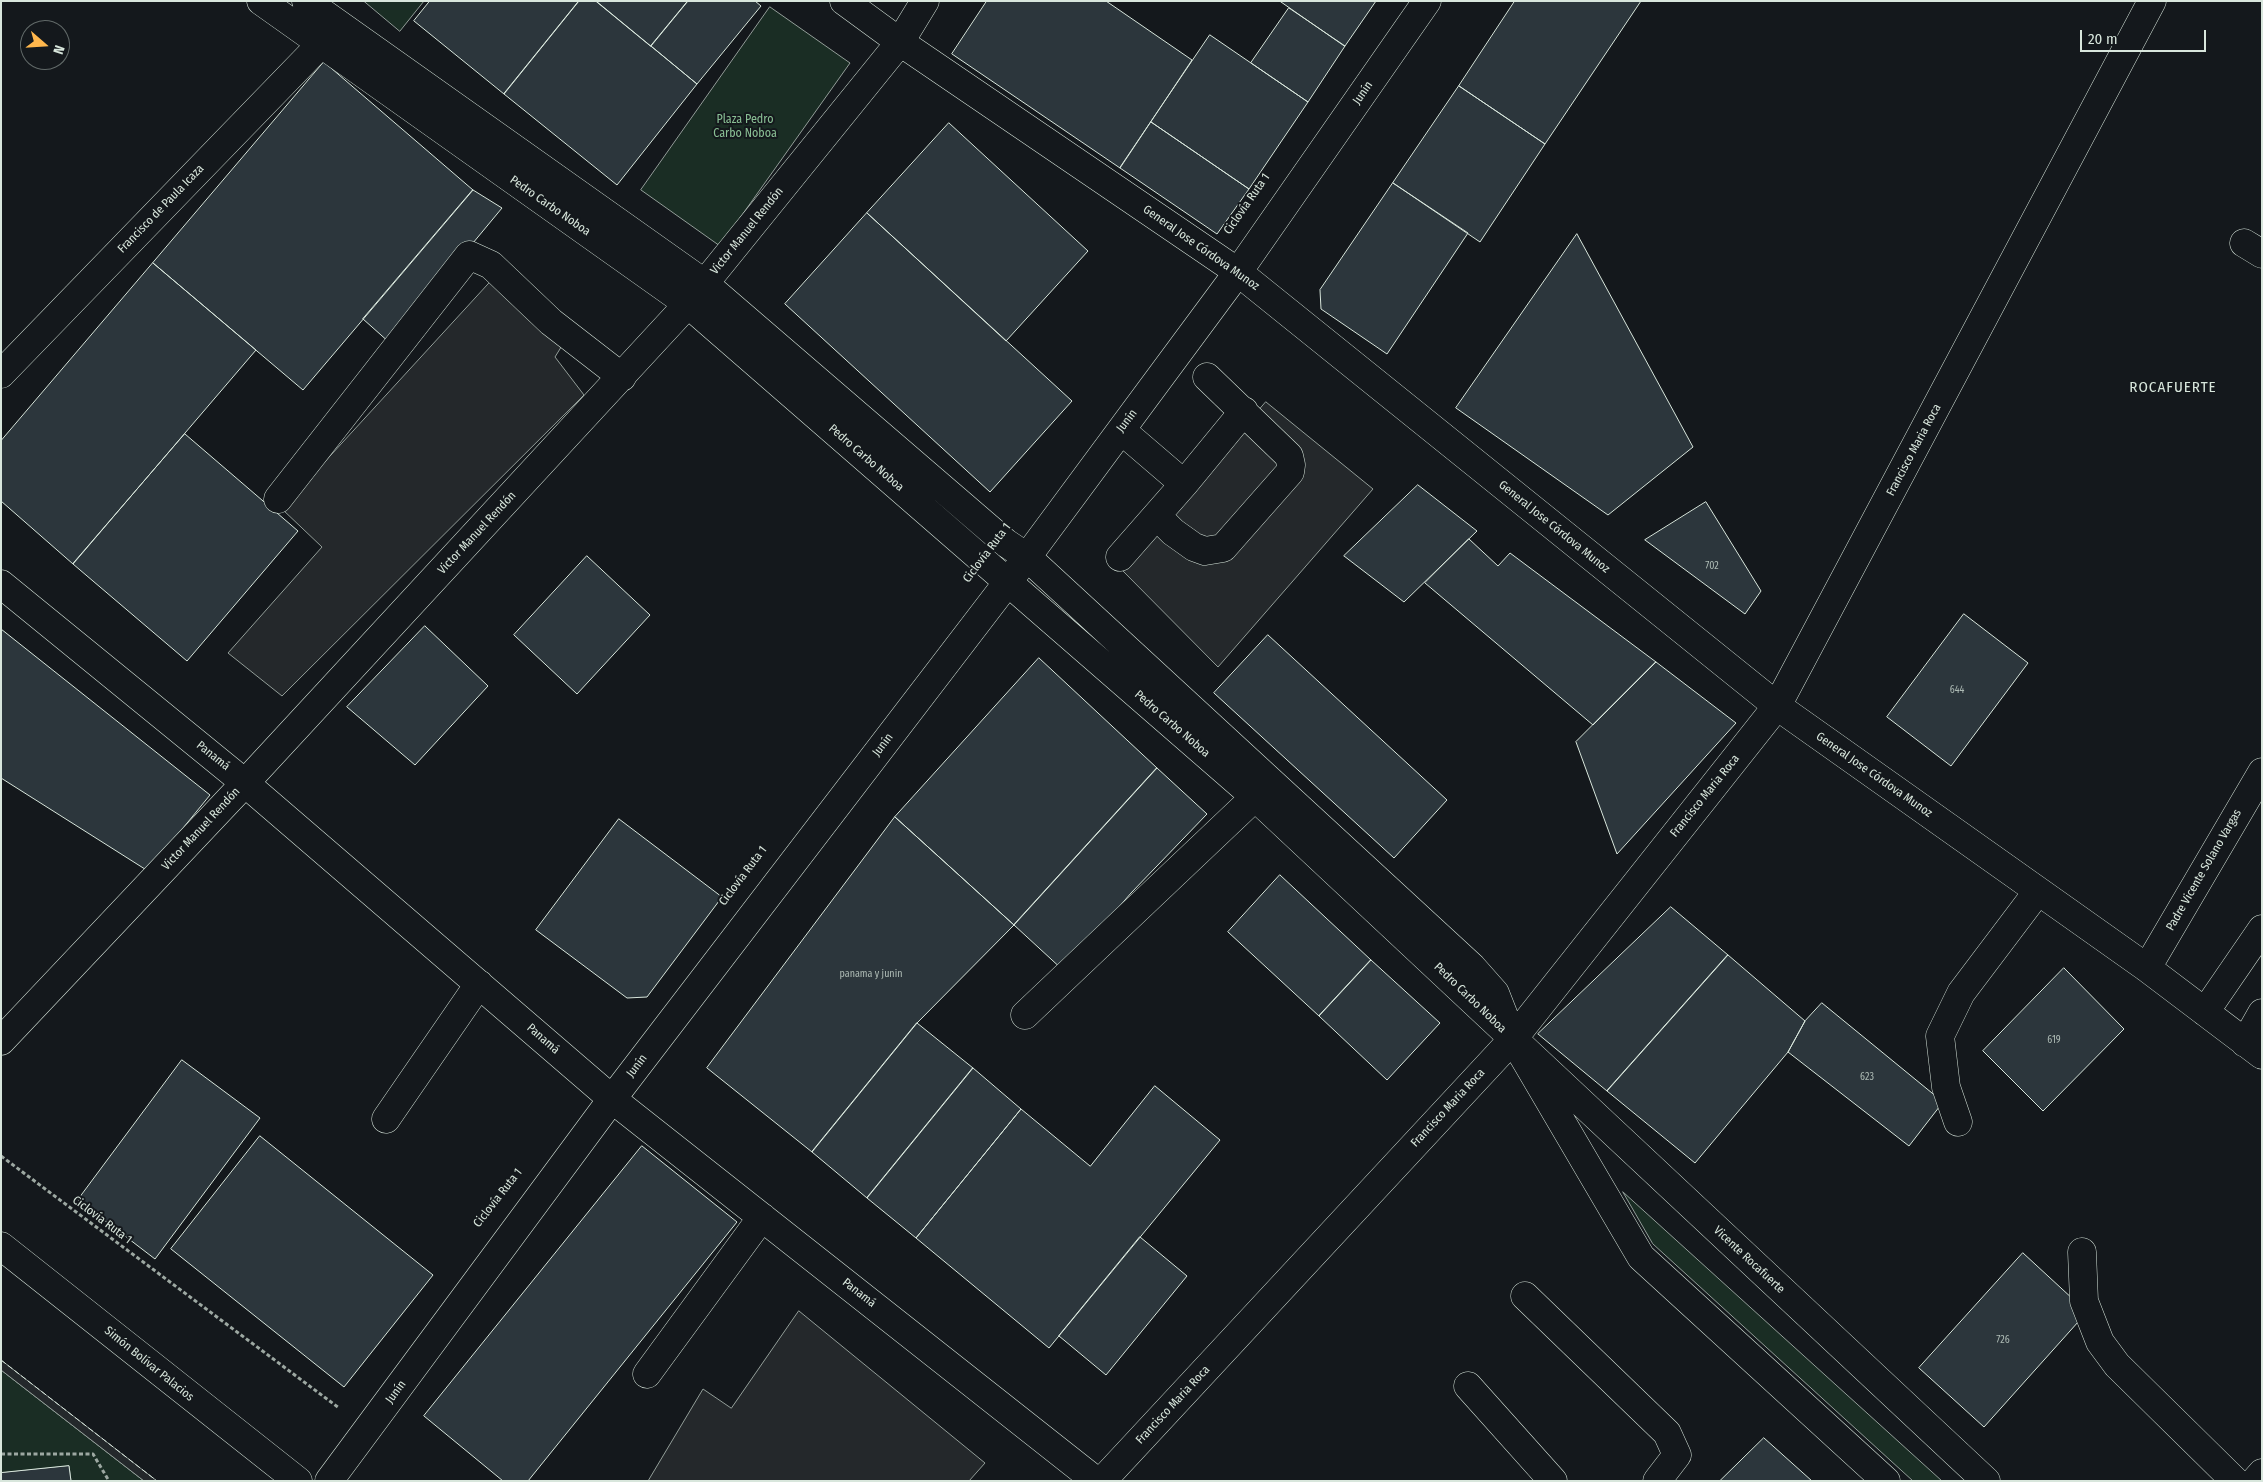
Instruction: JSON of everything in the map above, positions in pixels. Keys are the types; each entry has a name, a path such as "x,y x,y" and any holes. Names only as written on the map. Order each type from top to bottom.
{"street":[{"name":"Pedro Carbo Noboa","path":"261,1 321,44 696,294 1008,582 1255,797 1512,1039"},
{"name":"Pedro Carbo Noboa","path":"306,1 696,294 1006,543 1027,557 1472,967 1495,993 1512,1039"},
{"name":"General Jose Córdova Munoz","path":"844,1 900,42 1238,272 1777,706 2147,968 2254,1049"},
{"name":"Victor Manuel Rendón","path":"1,1041 245,783 622,377 696,294 900,42 925,1"},
{"name":"Junín","path":"329,1481 612,1099 1027,557 1238,272 1427,1"},
{"name":"Francisco Maria Roca","path":"1102,1481 1512,1039 1777,706 2152,1"},
{"name":"Francisco de Paula Icaza","path":"1,374 321,44"},
{"path":"278,499 469,255 491,265 551,322 622,377"},
{"path":"1157,516 1174,532 1194,546 1205,551 1223,548 1290,472 1289,456 1244,410 1207,377"},
{"path":"1120,557 1184,484 1244,410"},
{"path":"1121,430 1184,484"},
{"name":"Panamá","path":"1,584 245,783 612,1099 1096,1481"},
{"name":"Padre Vicente Solano Vargas","path":"2147,968 2262,772"},
{"path":"1025,1015 1255,797"},
{"path":"1958,1122 1946,1087 1940,1036 1961,993 2038,891"},
{"path":"2205,1012 2262,929"},
{"path":"386,1119 479,984"},
{"path":"2254,1049 2262,1013"},
{"path":"1512,1039 1641,1257 1886,1481"},
{"name":"Vicente Rocafuerte","path":"1512,1039 1986,1481"},
{"path":"647,1374 762,1217"},
{"name":"Simón Bolívar Palacios","path":"1,1246 298,1481"},
{"path":"2082,1252 2084,1301 2100,1342 2117,1366 2235,1481"},
{"path":"1525,1296 1667,1433 1677,1455 1656,1481"},
{"path":"1468,1386 1553,1481"},
{"path":"2255,1481 2262,1473"}],"path":[{"name":"Ciclovía Ruta 1","path":"1,1156 343,1410"},
{"path":"1,1454 92,1454 108,1481"}],"green space":[{"path":"364,1 424,1 400,31"},
{"name":"Plaza Pedro Carbo Noboa","path":"770,7 850,63 720,246 641,190"},
{"path":"1623,1192 1942,1481 1913,1481 1653,1244"},
{"path":"1,1370 144,1481 71,1481 69,1466 1,1473"}],"shaded area":[{"path":"494,278 563,344 555,357 584,395 282,696 228,653 322,547 282,509"},
{"path":"1266,402 1373,489 1218,667 1122,570"},
{"path":"799,1311 985,1463 969,1481 648,1481 703,1389 731,1408"},
{"path":"1,1360 157,1481 144,1481 1,1370"}],"building":[{"path":"430,1 579,1 504,94 414,21"},
{"path":"579,1 596,1 697,84 617,185 504,94"},
{"path":"596,1 688,1 651,46"},
{"path":"688,1 755,1 761,6 697,84 651,46"},
{"path":"987,1 1106,1 1192,60 1120,168 952,54"},
{"path":"1280,1 1376,1 1345,46"},
{"path":"1515,1 1641,1 1545,144 1459,86"},
{"path":"1289,8 1345,46 1308,102 1251,63"},
{"path":"1210,35 1308,102 1249,189 1151,122"},
{"path":"324,62 473,190 303,390 153,263"},
{"path":"1459,86 1545,144 1480,242 1393,183"},
{"path":"1151,122 1249,189 1217,234 1120,168"},
{"path":"949,123 1088,251 1006,341 867,213"},
{"path":"1393,183 1468,233 1387,354 1321,309 1320,290"},
{"path":"473,190 502,208 390,343 363,319"},
{"path":"867,213 1072,401 990,492 785,304"},
{"path":"1577,234 1693,447 1608,515 1456,408"},
{"path":"153,263 256,350 73,564 1,501 1,441"},
{"path":"185,434 298,531 187,661 73,564"},
{"path":"1418,485 1477,531 1404,602 1344,556"},
{"path":"1706,502 1761,591 1745,614 1645,540"},
{"path":"1469,539 1498,566 1510,553 1656,662 1593,725 1425,583"},
{"path":"587,556 650,615 577,694 514,635"},
{"path":"1964,614 2028,663 1951,766 1887,717"},
{"path":"425,626 488,686 415,765 347,707"},
{"path":"1,629 210,795 148,871 1,778"},
{"path":"1268,635 1447,800 1394,858 1214,693"},
{"path":"1039,658 1157,768 1014,925 895,817"},
{"path":"1656,662 1736,723 1617,854 1576,742"},
{"path":"1157,768 1207,814 1131,893 1064,971 1014,925"},
{"path":"895,817 1014,925 917,1023 812,1152 707,1068"},
{"path":"619,819 722,897 647,997 627,998 536,930"},
{"path":"1280,875 1371,960 1319,1016 1228,932"},
{"path":"1671,907 1728,955 1607,1091 1538,1034"},
{"path":"1728,955 1805,1021 1788,1052 1695,1163 1607,1091"},
{"path":"1371,960 1440,1023 1387,1080 1319,1016"},
{"path":"2064,968 2124,1029 2043,1111 1983,1051"},
{"path":"1822,1003 1943,1102 1909,1146 1788,1052 1805,1021"},
{"path":"917,1023 973,1068 867,1198 812,1152"},
{"path":"182,1060 260,1118 155,1259 78,1200"},
{"path":"973,1068 1021,1109 916,1238 867,1198"},
{"path":"1155,1086 1220,1140 1049,1348 916,1238 1021,1109 1090,1166"},
{"path":"260,1136 433,1275 344,1387 171,1249"},
{"path":"642,1146 737,1222 528,1481 503,1481 424,1416"},
{"path":"1140,1237 1187,1276 1106,1375 1059,1336"},
{"path":"2023,1253 2087,1312 1984,1427 1919,1368"},
{"path":"1764,1438 1812,1481 1720,1481"},
{"path":"69,1466 71,1481 1,1481 1,1473"}],"fence":[{"path":"1,1360 157,1481"}],"district":[{"name":"ROCAFUERTE","path":"2173,388"}]}
